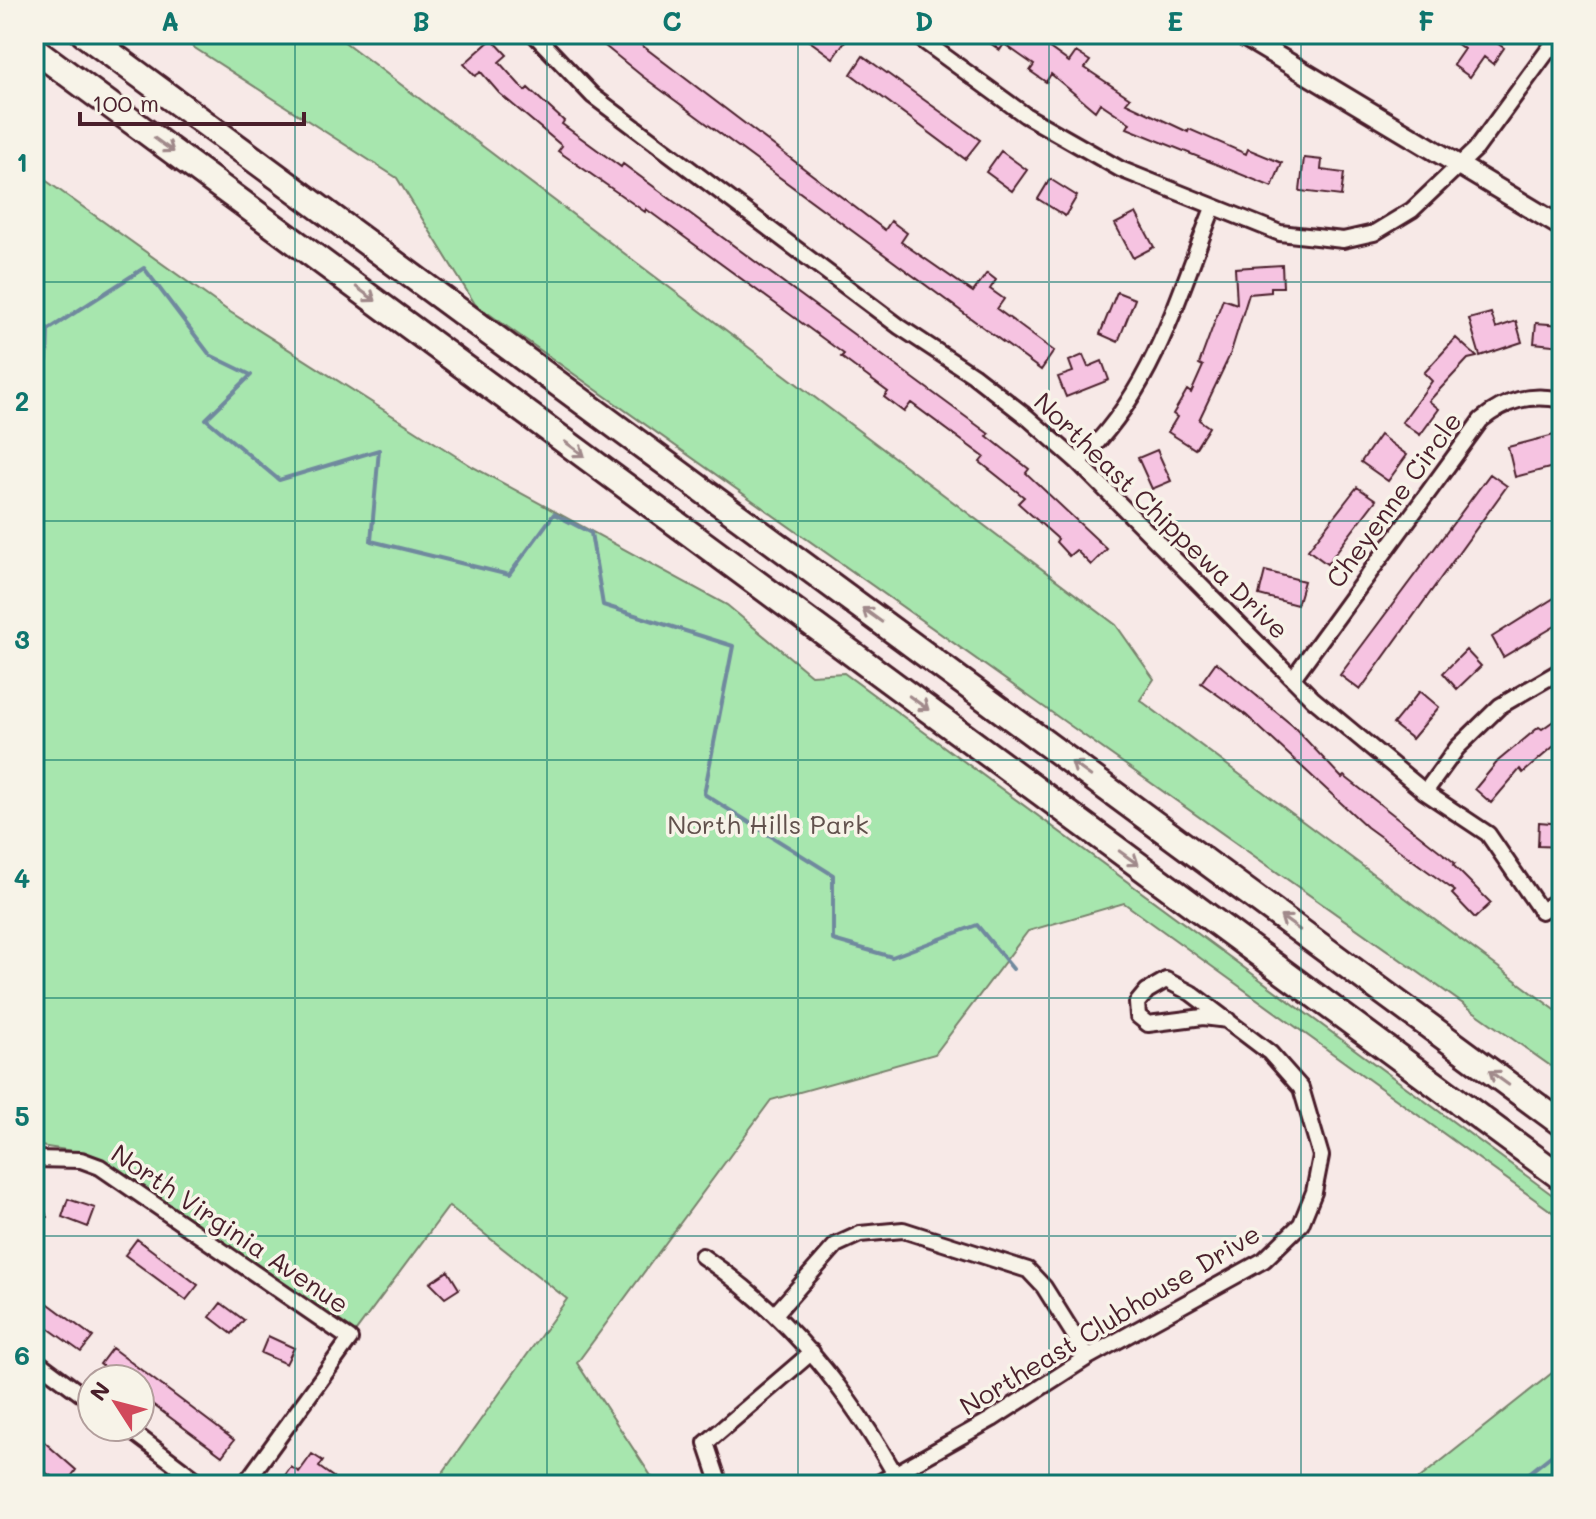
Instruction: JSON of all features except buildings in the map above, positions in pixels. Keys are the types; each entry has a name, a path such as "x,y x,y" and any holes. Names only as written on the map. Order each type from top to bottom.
{"highway":[{"path":"84,34 1562,1124"},
{"path":"34,49 1562,1178"}],"main road":[{"path":"1240,34 1562,227"}],"street":[{"name":"Northeast Chippewa Drive","path":"534,34 593,96 900,327 973,375 1078,462 1293,678 1425,792 1488,834 1541,911 1562,898"},
{"path":"914,34 1003,100 1090,154 1213,208 1300,238 1358,238 1391,225 1412,210 1476,149 1554,36"},
{"path":"1078,462 1108,434 1146,379 1213,208"},
{"name":"Cheyenne Circle","path":"1293,678 1481,420 1513,400 1541,396 1562,400"},
{"path":"1425,792 1457,748 1500,706 1562,670"},
{"name":"Northeast Clubhouse Drive","path":"875,1485 898,1479 1088,1357 1264,1260 1301,1224 1314,1192 1321,1156 1301,1088 1270,1053 1228,1020 1166,980 1147,991 1137,1003 1138,1016 1148,1024 1203,1017 1228,1020"},
{"name":"North Virginia Avenue","path":"34,1159 81,1160 100,1167 350,1339 244,1485"},
{"path":"776,1313 836,1245 860,1234 903,1230 1028,1270 1044,1287 1088,1357"},
{"path":"702,1256 776,1313 812,1352 898,1479"},
{"path":"720,1485 706,1443 812,1352"},
{"path":"34,1359 76,1390"},
{"path":"147,1443 203,1485"}],"green space":[{"path":"179,34 334,34 1116,625 1154,679 1140,700 1562,1015 1562,1074 475,304 397,178 190,45"},
{"name":"North Hills Park","path":"34,172 227,310 473,467 727,605 811,675 844,673 1562,1202 1562,1219 1124,903 1028,931 935,1054 771,1100 577,1363 657,1485 434,1485 567,1299 449,1206 350,1339 85,1153 34,1145"},
{"path":"1562,1365 1562,1485 1411,1485"}],"waterway":[{"path":"34,372 47,360 48,330 144,268 210,355 251,375 206,419 279,480 379,450 371,541 509,575 554,514 591,533 603,605 733,646 704,794 833,875 833,940 892,957 977,925 1013,969"},
{"path":"1514,1485 1562,1447"}]}
